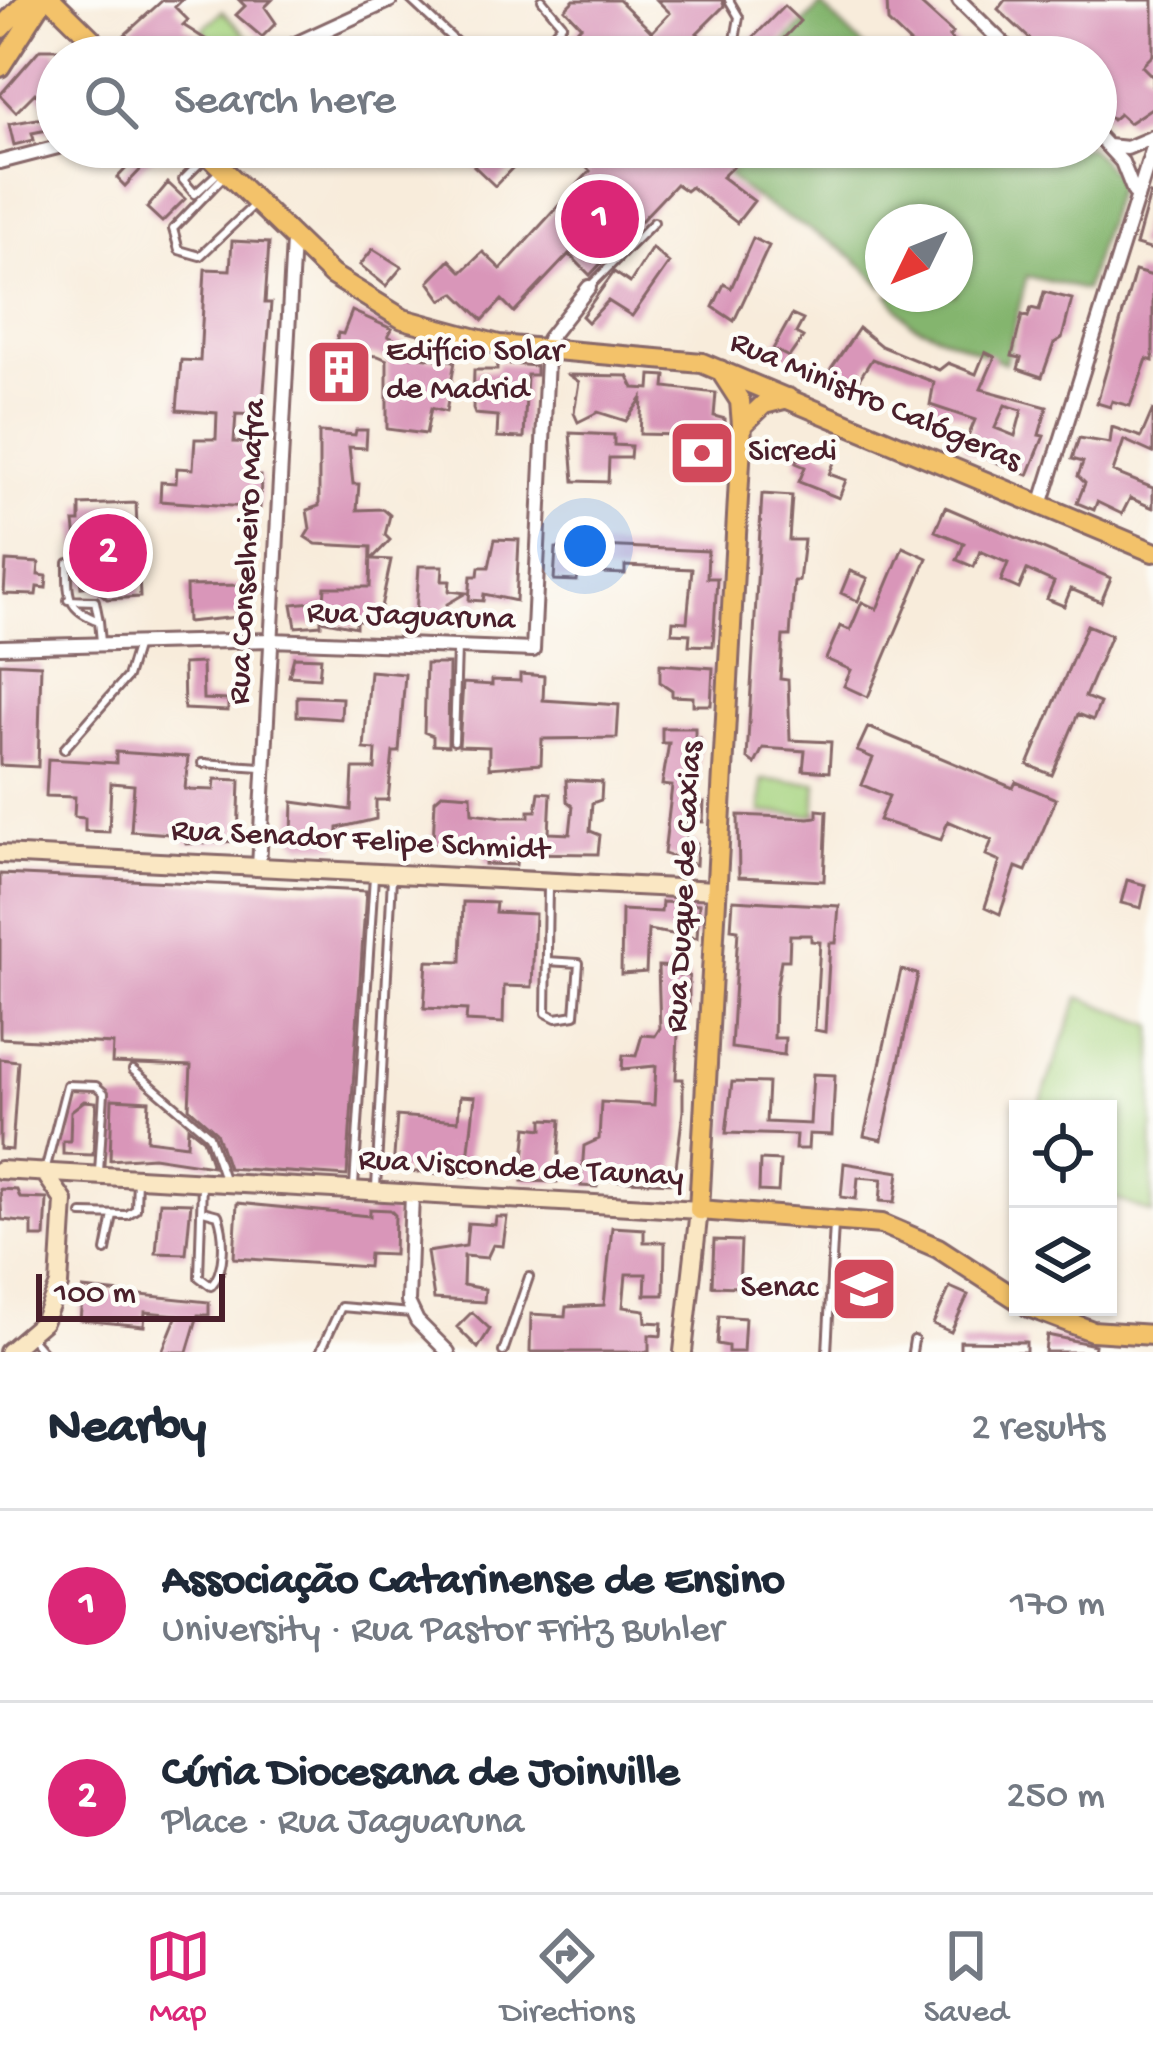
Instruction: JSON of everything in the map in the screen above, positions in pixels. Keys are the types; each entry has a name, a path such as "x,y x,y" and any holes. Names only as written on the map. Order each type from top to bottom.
{"main road":[{"path":"0,28 28,0"},
{"path":"0,67 43,0"},
{"path":"52,0 89,36"},
{"name":"Rua Ministro Calógeras","path":"220,168 293,241 355,292 403,319 465,339 684,359 720,370 1153,552"},
{"name":"Rua Duque de Caxias","path":"683,1352 699,1210 742,425 740,401 720,370"},
{"path":"742,425 764,404 788,398"},
{"name":"Rua Senador Felipe Schmidt","path":"0,854 716,890"},
{"name":"Rua Visconde de Taunay","path":"0,1170 834,1218 882,1225 922,1240 1009,1294"},
{"path":"8,1352 53,1306 59,1286 64,1201 44,1172"},
{"path":"64,1201 94,1175"},
{"path":"1048,1316 1105,1342 1153,1335"}],"street":[{"path":"308,36 372,3 391,0"},
{"path":"959,0 996,36"},
{"path":"1117,146 1127,148 1153,137"},
{"path":"1041,505 1153,147"},
{"path":"2,160 36,152"},
{"path":"1117,160 1127,170 1135,195"},
{"name":"Rua Conselheiro Mafra","path":"259,867 293,241"},
{"path":"548,350 550,333 590,287"},
{"name":"Rua Jaguaruna","path":"0,647 272,640 533,650 548,350"},
{"path":"412,1193 411,1313 448,1352"}],"lane":[{"path":"411,0 450,36"},
{"path":"542,0 562,24 551,36"},
{"path":"729,0 739,17 736,36"},
{"path":"197,197 184,178 203,168"},
{"path":"211,168 171,235 178,250 194,258 255,204"},
{"path":"590,287 654,222"},
{"path":"68,563 68,600 75,612 99,622"},
{"path":"68,600 95,601 102,646"},
{"path":"64,748 127,677 137,644"},
{"path":"454,741 457,647"},
{"path":"202,763 265,768"},
{"path":"354,1190 362,1025 383,873"},
{"path":"375,1191 384,1026 383,873"},
{"path":"547,961 579,963 575,1015 556,1018 546,1013 547,961 549,882"},
{"path":"362,1025 384,1026"},
{"path":"133,1070 209,1135 225,1183"},
{"path":"44,1172 51,1162 63,1088 96,1086 104,1094 94,1175"},
{"path":"82,1214 113,1215 136,1209 137,1178"},
{"path":"202,1181 200,1277 211,1286 219,1276 222,1228 218,1215 203,1210"},
{"path":"106,1251 113,1215"},
{"path":"827,1352 834,1218"},
{"path":"503,1352 529,1276"},
{"path":"320,1352 324,1334 348,1304 411,1313"},
{"path":"28,1335 43,1352"},
{"path":"913,1352 914,1340"}],"green space":[{"path":"821,5 853,36 791,36"},
{"path":"222,11 246,36 208,36 203,29"},
{"path":"734,168 1108,168 1119,180 1085,290 1027,276 1005,363 910,323 901,312 973,312 973,204 865,204 865,269 727,175"},
{"path":"762,780 817,783 815,815 761,812"},
{"path":"1079,997 1153,1025 1152,1213 1117,1199 1117,1100 1041,1100"}],"building":[{"path":"163,0 182,0 175,7 188,20 183,25 200,36 123,36"},
{"path":"239,0 272,0 265,7 276,23 261,36 236,15 245,6"},
{"path":"574,0 619,0 652,32 670,13 657,0 722,0 724,6 697,33 700,36 571,36 581,26 565,9"},
{"path":"887,0 916,0 953,33 903,36 888,22"},
{"path":"1005,0 1153,0 1153,55 1142,66 1153,77 1153,107 1129,123 1117,116 1117,36 1027,36 998,9"},
{"path":"784,6 800,21 786,36 755,36"},
{"path":"36,54 36,94 16,112 0,95"},
{"path":"36,119 34,140 14,145 9,124"},
{"path":"126,168 142,168 125,186 117,178"},
{"path":"476,168 512,168 495,186"},
{"path":"587,168 731,168 722,177 754,201 737,223 691,187 686,191 676,184 590,275 569,254 514,312 502,300 483,320 455,293 442,300 429,282 450,260 462,272 483,252 501,269 590,171"},
{"path":"168,183 185,199 162,222 147,208"},
{"path":"1153,195 1153,250 1136,245"},
{"path":"753,238 769,246 734,321 713,307 724,284 731,288"},
{"path":"232,241 269,243 265,303 271,303 262,415 236,414 234,442 252,443 251,476 261,476 260,508 160,501 161,482 176,483 177,468 193,469 195,439 216,439 217,413 177,410 181,360 200,361 205,269 230,270"},
{"path":"652,248 669,263 632,316 608,301 588,322 582,316 614,272 630,283"},
{"path":"373,249 402,267 386,286 360,265"},
{"path":"1135,271 1153,276 1153,361 1147,359 1130,406 1112,401 1110,407 1097,403"},
{"path":"1044,292 1072,299 1062,338 1054,343 1042,377 1018,369 1021,358 1012,356 1022,315 1028,317 1031,308 1039,310"},
{"path":"352,311 392,329 388,336 405,345 400,355 455,361 446,412 431,408 426,434 387,429 387,360 378,356 365,355 363,389 313,386 315,354 334,355 338,333 343,334"},
{"path":"792,315 803,320 796,333 803,337 789,357 773,349"},
{"path":"859,328 881,346 939,370 948,363 976,374 985,352 995,357 981,389 1047,407 1039,435 1044,436 1028,475 963,449 975,420 930,405 934,382 872,359 854,387 829,372","holes":["1005,405 1022,410 1015,436 995,428"]},
{"path":"497,363 536,366 536,375 527,375 524,438 497,437 498,416 475,414 473,409 474,370 497,370"},
{"path":"569,375 628,376 634,388 650,389 651,375 666,376 665,387 716,393 714,416 725,419 725,464 679,461 680,435 640,434 642,398 626,421 598,412 578,422 574,413 579,382"},
{"path":"1153,409 1153,453 1124,440 1113,472 1153,488 1153,508 1130,498 1122,514 1097,502 1094,510 1077,503 1085,483 1078,476 1083,462 1072,459 1079,438 1110,443 1112,427 1141,437"},
{"path":"356,430 367,430 366,448 349,447 353,484 359,484 357,510 383,509 390,515 385,535 390,540 372,559 391,560 378,621 356,621 356,627 321,620 321,625 296,627 292,604 324,601 325,587 370,587 371,547 316,544 305,537 310,529 307,510 319,506 319,432 355,435"},
{"path":"570,433 614,435 614,445 631,446 630,458 609,458 608,482 574,481"},
{"path":"800,440 836,458 829,474 846,480 839,498 799,482 805,467 796,463 799,456 794,454"},
{"path":"762,494 792,496 789,540 804,540 799,581 794,581 790,636 783,636 780,679 788,680 790,740 831,742 829,772 803,770 805,751 763,748 755,764 747,758"},
{"path":"136,503 140,597 107,599 92,586 81,587 74,522 80,522 80,505"},
{"path":"945,507 1111,578 1101,602 1071,589 1064,606 1047,599 1054,582 1027,570 1019,589 1001,581 1008,563 980,551 974,567 957,560 964,543 935,531"},
{"path":"495,539 519,540 516,601 484,594 483,601 469,600 471,576 478,576 479,567 489,567"},
{"path":"576,546 578,559 599,560 600,546 708,551 707,578 717,578 713,646 689,645 690,634 672,633 673,621 687,622 692,569 625,566 625,574 578,572 577,581 554,580 556,548"},
{"path":"903,547 927,558 868,697 844,686 851,670 826,659 840,626 850,630 862,602 877,609"},
{"path":"6,561 39,563 38,575 47,576 46,588 37,587 36,595 4,594"},
{"path":"419,566 443,566 442,581 450,581 449,591 466,593 447,604 447,614 416,615"},
{"path":"850,571 868,578 858,601 841,593"},
{"path":"247,585 248,616 187,622 186,586"},
{"path":"1087,625 1111,635 1085,697 1100,703 1093,720 1078,714 1052,775 1028,765"},
{"path":"294,657 321,658 319,678 289,676"},
{"path":"0,663 41,665 38,767 0,765"},
{"path":"202,663 203,699 228,700 228,711 184,709 183,664"},
{"path":"426,664 449,664 448,746 433,745 433,736 424,732"},
{"path":"660,664 713,668 711,705 693,705 693,697 672,696 672,690 660,682"},
{"path":"370,671 405,674 399,752 393,752 388,800 376,800 376,819 338,828 337,847 301,845 292,836 293,802 351,810 353,769 375,769 376,750 364,749"},
{"path":"520,674 544,676 543,700 619,705 617,738 542,739 541,764 489,768 489,747 459,746 463,683 520,681"},
{"path":"297,696 342,698 341,719 297,716"},
{"path":"868,727 1013,788 1016,782 1056,799 1026,871 1016,867 1000,914 985,907 1000,861 986,855 992,840 948,821 941,840 879,820 889,796 862,785 873,758 857,751"},
{"path":"662,728 695,728 695,738 700,738 696,802 704,802 703,822 687,821 686,842 697,843 696,865 664,854 672,786 662,785 669,743 662,743"},
{"path":"116,752 188,757 185,789 214,790 215,779 240,780 238,841 186,844 184,835 131,831 134,785 111,783 109,832 85,831 85,818 74,817 75,797 46,796 48,759 116,763"},
{"path":"566,780 602,782 601,800 592,803 590,831 600,835 598,854 517,853 516,865 485,864 485,846 433,844 435,800 443,793 471,795 472,813 529,817 529,811 536,811 539,792 551,793 549,833 570,834 573,806 567,801"},
{"path":"817,810 827,811 824,881 739,877 738,815 809,818 817,817"},
{"path":"0,874 366,891 347,1176 228,1168 216,1132 189,1108 191,1066 112,1063 113,1044 0,1038"},
{"path":"1127,880 1146,885 1141,908 1121,903"},
{"path":"733,900 839,906 836,943 830,943 825,1032 815,1030 820,942 811,941 811,935 790,935 789,960 781,960 775,997 774,1038 785,1038 784,1055 731,1048 738,930 731,929"},
{"path":"463,902 496,903 495,912 535,914 532,987 504,986 503,1023 466,1021 467,1010 424,1008 427,961 461,962"},
{"path":"662,902 699,904 697,938 648,930 646,972 621,974 622,910 661,912"},
{"path":"658,966 678,967 678,975 689,976 689,1011 679,1011 676,1079 683,1079 683,1111 674,1183 599,1180 597,1187 581,1186 584,1146 599,1139 601,1102 654,1105 656,1066 622,1069 623,1055 636,1056 642,1035 655,1036 660,1028"},
{"path":"901,970 918,974 882,1140 864,1136"},
{"path":"0,1059 18,1061 12,1150 0,1149"},
{"path":"813,1074 835,1075 832,1135 809,1134 808,1149 795,1149 796,1135 726,1133 732,1082 768,1083 766,1122 810,1124"},
{"path":"460,1096 475,1097 466,1176 393,1170 397,1116 458,1121"},
{"path":"112,1099 149,1101 147,1140 187,1145 188,1127 203,1139 212,1166 153,1157 110,1160"},
{"path":"84,1101 96,1102 93,1155 63,1154 63,1141 70,1141 71,1111"},
{"path":"543,1119 561,1120 557,1182 522,1181 527,1127 543,1129"},
{"path":"760,1160 780,1161 778,1192 759,1191"},
{"path":"844,1163 899,1172 895,1202 880,1201 882,1179 858,1177 856,1199 841,1197"},
{"path":"0,1189 17,1190 20,1198 47,1199 45,1237 32,1237 32,1223 2,1220"},
{"path":"160,1202 191,1203 186,1254 156,1253"},
{"path":"237,1203 370,1216 370,1209 390,1210 395,1215 394,1255 369,1254 368,1267 234,1258"},
{"path":"496,1217 507,1217 503,1246 493,1245 487,1258 464,1256 463,1285 485,1289 484,1302 434,1299 427,1252 466,1246 468,1223 495,1225"},
{"path":"612,1227 644,1229 644,1242 665,1242 664,1295 645,1295 646,1274 626,1274 623,1307 645,1310 646,1322 662,1323 661,1336 649,1335 649,1352 530,1352 531,1314 565,1316 566,1307 604,1305"},
{"path":"714,1240 741,1241 739,1287 712,1286"},
{"path":"950,1287 968,1295 951,1332 933,1324"},
{"path":"83,1289 209,1302 209,1315 198,1315 187,1352 162,1352 177,1315 145,1312 144,1326 80,1320"},
{"path":"472,1312 490,1329 478,1348 457,1327"},
{"path":"719,1316 745,1318 743,1352 728,1352 728,1346 717,1344"},
{"path":"1047,1335 1095,1345 1094,1352 1045,1352"},
{"path":"960,1341 1026,1342 1026,1352 960,1352"}],"place":[{"name":"Associação Catarinense de Ensino","path":"600,219"},
{"name":"Edifício Solar de Madrid","path":"339,372"},
{"name":"Sicredi","path":"702,453"},
{"name":"Cúria Diocesana de Joinville","path":"108,553"},
{"name":"Senac","path":"864,1289"}]}
